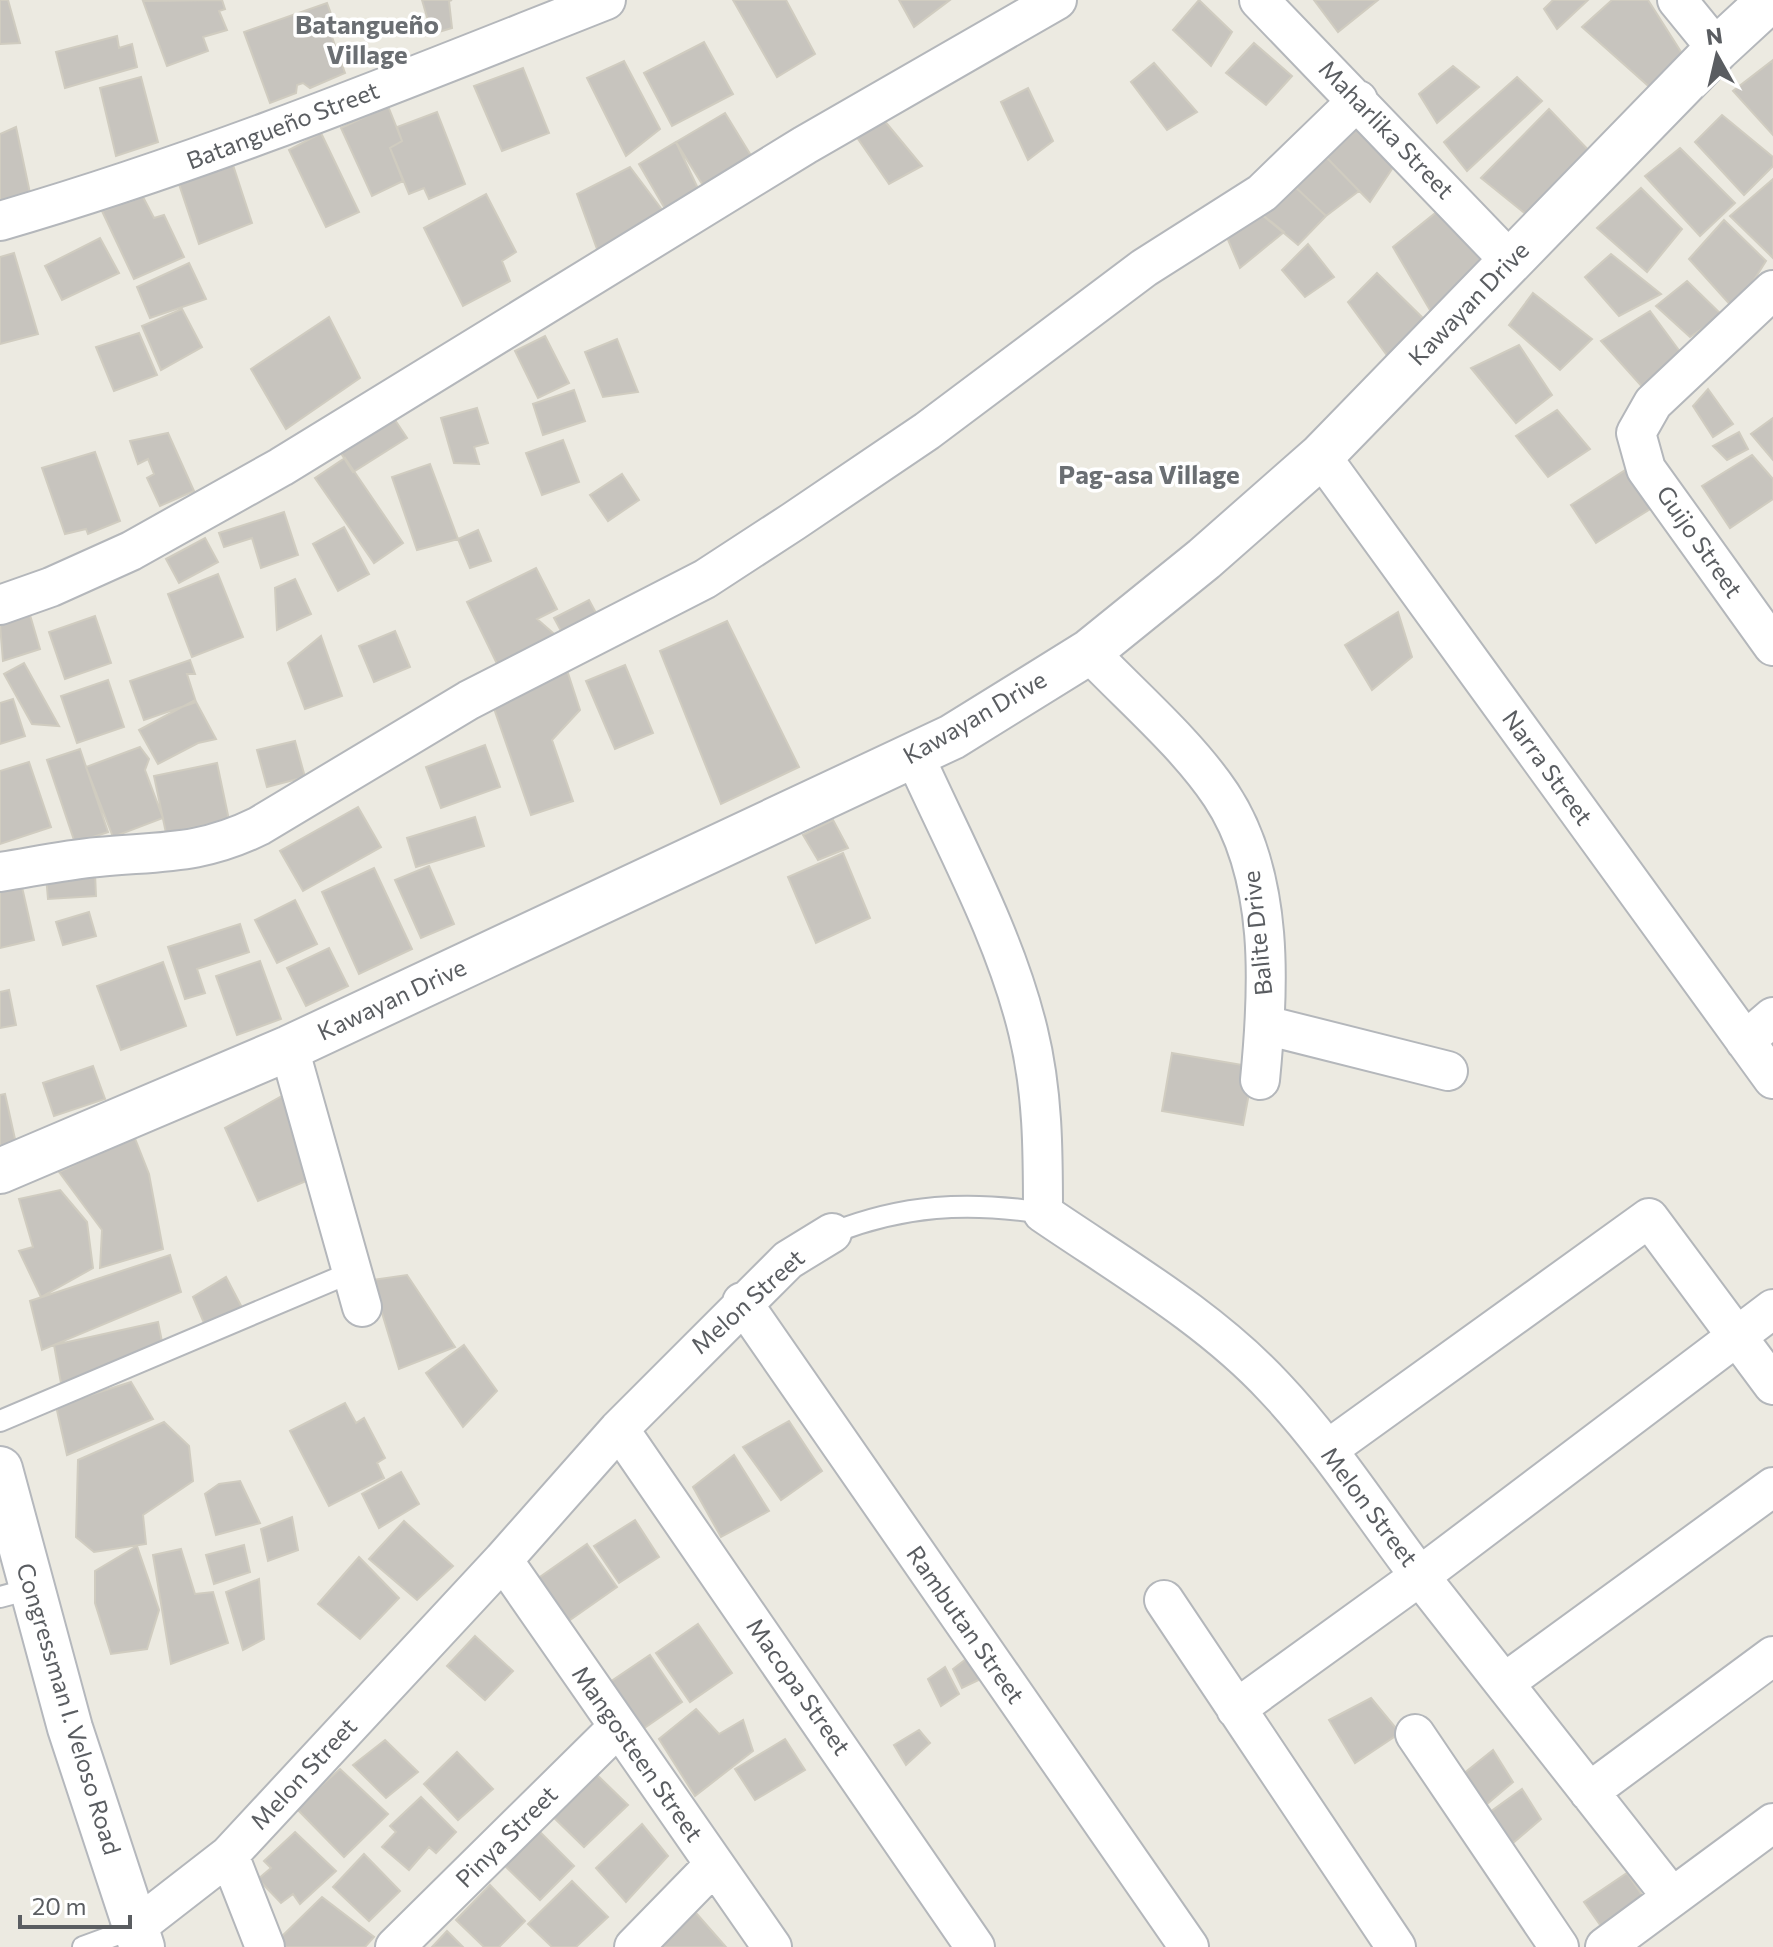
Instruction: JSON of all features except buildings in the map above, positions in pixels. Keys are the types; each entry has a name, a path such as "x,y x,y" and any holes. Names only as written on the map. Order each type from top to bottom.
{"street":[{"name":"Batangueño Street","path":"0,221 119,187 219,151 606,0"},
{"path":"0,605 51,587 131,551 281,467 792,153 1057,0"},
{"name":"Maharlika Street","path":"1259,0 1511,262"},
{"path":"1677,0 1717,49"},
{"name":"Kawayan Drive","path":"0,1171 289,1048 952,737 1089,652 1204,559 1321,456 1717,49 1770,0"},
{"path":"0,872 96,857 197,849 224,843 469,700 705,579 927,431 1144,268 1262,193 1358,100"},
{"name":"Guijo Street","path":"1767,310 1653,403 1636,433 1646,469 1773,646"},
{"name":"Narra Street","path":"1321,456 1759,1029 1773,1079"},
{"name":"Balite Drive","path":"1089,652 1208,778 1236,820 1251,860 1260,914 1265,971 1265,1025 1260,1080"},
{"path":"914,755 1010,973 1028,1030 1043,1119 1043,1213"},
{"path":"1265,1025 1448,1071"},
{"path":"289,1048 357,1290"},
{"name":"Melon Street","path":"1043,1213 1166,1296 1224,1341 1274,1387 1327,1450 1420,1576 1672,1897"},
{"path":"1327,1450 1649,1218 1773,1385"},
{"name":"Melon Street","path":"138,1937 229,1855 503,1560 619,1429 742,1302 788,1260 832,1233"},
{"name":"Rambutan Street","path":"742,1302 1189,1947"},
{"path":"1236,1709 1420,1576 1773,1309"},
{"name":"Macopa Street","path":"619,1429 975,1947"},
{"name":"Congressman I. Veloso Road","path":"0,1469 15,1593 138,1937"},
{"path":"1504,1683 1773,1487"},
{"name":"Mangosteen Street","path":"503,1560 772,1947"},
{"path":"1164,1600 1396,1947"},
{"path":"1589,1792 1773,1656"},
{"name":"Pinya Street","path":"395,1947 618,1727"},
{"path":"1415,1734 1559,1947"},
{"path":"1605,1947 1773,1823"},
{"path":"229,1855 265,1947"},
{"path":"634,1947 714,1865"}],"lane":[{"name":"Melon Street","path":"832,1233 871,1218 914,1208 960,1204 1043,1213"},
{"path":"0,1421 357,1290"},
{"path":"83,1947 138,1937"}],"district":[{"name":"Batangueño Village","path":"367,40"},
{"name":"Pag-asa Village","path":"1149,475"}]}
